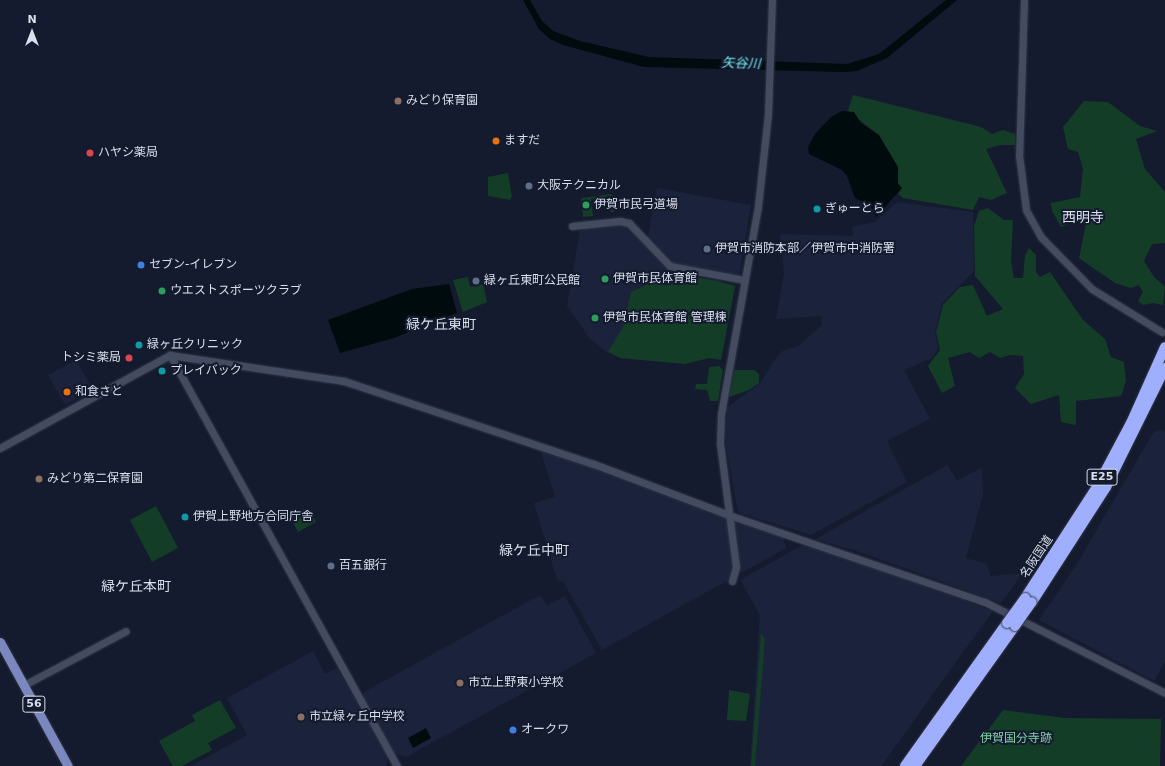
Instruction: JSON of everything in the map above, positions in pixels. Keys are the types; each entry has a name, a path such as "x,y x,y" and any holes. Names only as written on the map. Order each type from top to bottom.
{"highway":[{"name":"名阪国道","path":"1028,600 1098,485 1131,423 1165,347"},
{"name":"名阪国道","path":"915,766 1028,600 1087,518 1116,470 1165,368"},
{"name":"名阪国道","path":"905,766 1011,625"}],"main road":[{"name":"56","path":"0,642 68,766"}],"street":[{"path":"732,581 736,567 720,443 721,414 758,206 770,73 772,0"},
{"path":"1024,0 1018,155 1026,210 1041,237 1092,289 1162,332"},
{"path":"572,226 620,221 629,223 670,266 744,280"},
{"path":"170,355 397,766"},
{"path":"0,448 170,355 352,383 594,464 730,515 985,602 1165,693"},
{"path":"24,685 126,631"}],"shaded area":[{"path":"657,188 751,205 739,276 673,263 648,236"},
{"path":"897,202 973,212 974,271 942,304 935,332 938,349 932,358 904,370 930,419 887,441 907,482 811,535 740,513 737,508 726,445 727,408 760,383 780,352 798,346 822,325 821,316 776,319 784,273 780,234 853,236 852,227 875,222"},
{"path":"621,225 630,227 667,270 665,278 623,329 609,354 590,339 567,306 580,230"},
{"path":"76,360 93,389 65,405 48,375"},
{"path":"1158,430 1165,432 1165,662 1154,681 1039,620 1078,562 1153,433"},
{"path":"541,452 585,465 733,522 783,537 786,548 602,650 563,581 557,580 534,503 555,497"},
{"path":"947,465 957,480 982,468 983,494 966,558 987,564 990,576 1023,573 1001,603 863,553 816,539"},
{"path":"805,544 993,611 881,766 750,766 760,615 740,580"},
{"name":"市立上野東小学校","path":"540,595 547,606 565,596 596,653 406,757 395,754 363,696 364,692"},
{"name":"市立緑ヶ丘中学校","path":"313,651 325,674 337,668 388,757 386,766 191,766 247,735 227,698"}],"green space":[{"path":"853,95 981,127 992,134 1003,130 1015,134 1015,145 1000,145 986,149 1007,193 991,200 979,197 973,210 903,198 898,194 902,188 898,184 898,176 879,135 848,111"},
{"path":"1084,101 1108,102 1140,126 1157,131 1136,139 1145,169 1165,192 1165,243 1152,244 1144,261 1154,277 1165,287 1163,305 1153,303 1143,305 1138,301 1143,292 1139,285 1131,288 1115,283 1079,258 1086,224 1077,221 1061,227 1052,211 1051,203 1080,197 1083,169 1078,152 1068,149 1063,127"},
{"path":"508,173 512,197 510,200 488,196 488,177"},
{"name":"伊賀市民弓道場","path":"612,194 614,212 611,212 609,197 591,199 593,216 583,217 581,198"},
{"path":"988,208 1004,220 1013,220 1011,261 1014,278 1023,278 1025,255 1029,248 1036,255 1036,272 1040,277 1050,272 1083,320 1105,339 1111,357 1124,362 1126,381 1121,396 1076,401 1076,425 1061,422 1059,395 1031,404 1015,388 1024,374 1023,356 1010,355 1000,358 990,352 979,358 970,352 948,358 955,386 942,393 928,366 940,350 936,332 943,305 960,287 973,285 987,316 1003,309 975,276 974,226 979,211"},
{"path":"666,269 673,273 718,281 735,286 721,360 709,358 685,364 620,358 608,352 623,327 631,292 664,277"},
{"path":"468,277 470,287 483,284 487,302 463,312 453,280"},
{"path":"719,366 723,370 718,401 710,401 707,390 695,389 696,384 707,384 709,367"},
{"path":"734,370 754,370 759,374 759,383 749,390 729,397"},
{"path":"156,506 178,548 152,562 130,520"},
{"path":"310,509 316,522 298,532 287,511"},
{"path":"761,633 765,639 755,766 751,766"},
{"path":"729,690 750,694 746,721 727,720"},
{"path":"220,700 236,728 208,743 212,750 182,766 173,766 159,741 195,721 192,715"},
{"name":"伊賀国分寺跡","path":"1003,710 1065,718 1161,719 1160,766 961,766"}],"water":[{"name":"矢谷川","path":"523,0 530,0 542,21 553,31 580,41 649,57 847,64 879,54 946,0 957,0 887,58 857,71 843,72 644,67 563,45 550,39 539,29"},
{"path":"842,111 854,112 861,123 879,135 898,167 898,184 902,188 876,217 870,205 855,198 847,176 842,170 809,154 808,147 815,134 831,117"},
{"path":"449,284 457,313 394,338 340,353 328,320 412,289"},
{"path":"426,728 431,738 413,748 408,738"}],"place":[{"name":"みどり保育園","path":"398,101"},
{"name":"ますだ","path":"496,141"},
{"name":"ハヤシ薬局","path":"90,153"},
{"name":"大阪テクニカル","path":"529,186"},
{"name":"伊賀市民弓道場","path":"586,205"},
{"name":"ぎゅーとら","path":"817,209"},
{"name":"伊賀市消防本部／伊賀市中消防署","path":"707,249"},
{"name":"セブン-イレブン","path":"141,265"},
{"name":"伊賀市民体育館","path":"605,279"},
{"name":"緑ヶ丘東町公民館","path":"476,281"},
{"name":"ウエストスポーツクラブ","path":"162,291"},
{"name":"伊賀市民体育館 管理棟","path":"595,318"},
{"name":"緑ヶ丘クリニック","path":"139,345"},
{"name":"トシミ薬局","path":"129,358"},
{"name":"プレイバック","path":"162,371"},
{"name":"和食さと","path":"67,392"},
{"name":"みどり第二保育園","path":"39,479"},
{"name":"伊賀上野地方合同庁舎","path":"185,517"},
{"name":"百五銀行","path":"331,566"},
{"name":"市立上野東小学校","path":"460,683"},
{"name":"市立緑ヶ丘中学校","path":"301,717"},
{"name":"オークワ","path":"513,730"}],"district":[{"name":"西明寺","path":"1083,217"},
{"name":"緑ケ丘東町","path":"441,324"},
{"name":"緑ケ丘中町","path":"534,550"},
{"name":"緑ケ丘本町","path":"136,586"}]}
